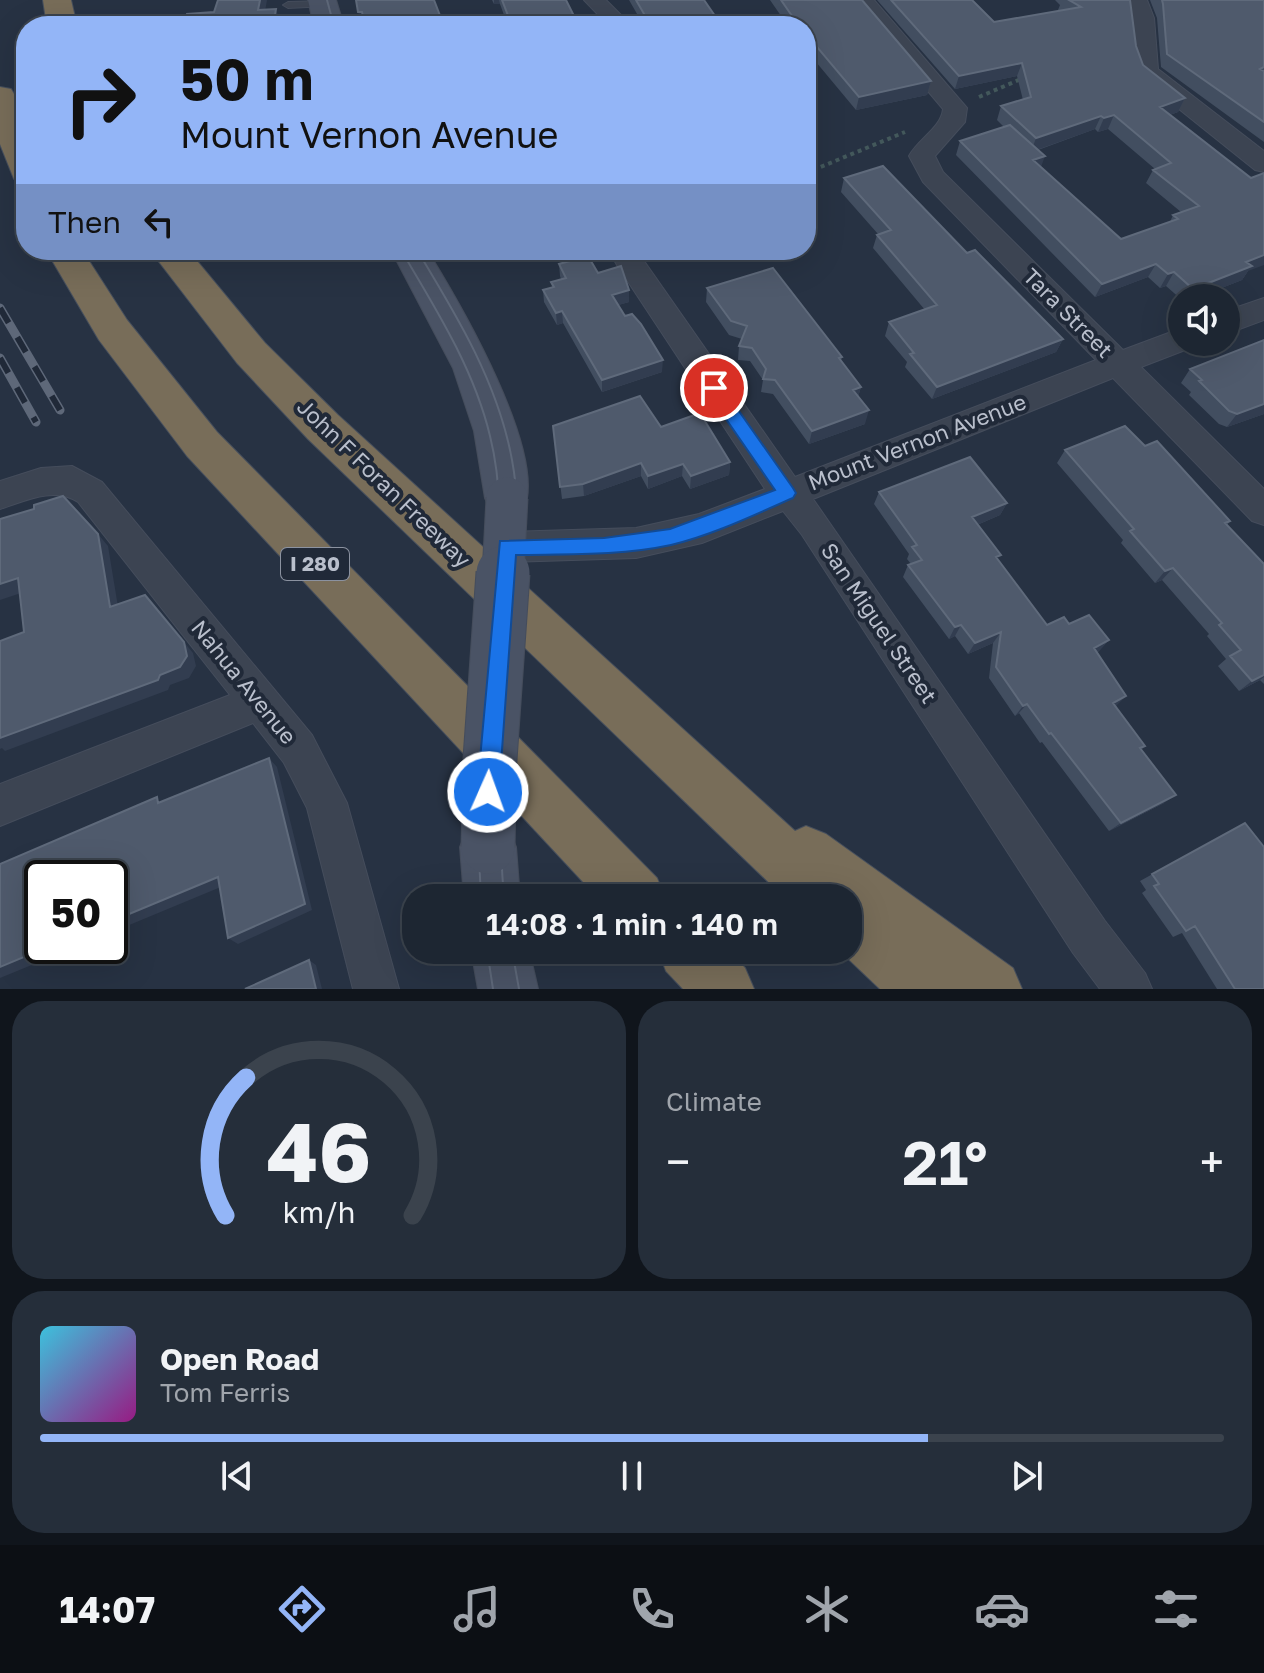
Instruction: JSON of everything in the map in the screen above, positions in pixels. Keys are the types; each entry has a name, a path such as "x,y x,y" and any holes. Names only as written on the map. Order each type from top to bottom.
{"highway":[{"path":"0,96 16,143"},
{"name":"I 280","path":"70,260 113,330 202,444 623,884"},
{"name":"John F Foran Freeway","path":"176,260 220,317 285,389 811,884"},
{"path":"680,762 992,989"},
{"path":"594,854 617,884"},
{"path":"862,932 923,989"},
{"path":"679,964 698,989"},
{"path":"700,964 724,989"}],"main road":[{"path":"415,260 450,317 477,373 504,462 507,547 489,746 490,872"},
{"path":"503,964 508,989"}],"street":[{"name":"Tara Street","path":"862,0 955,108 956,117 952,124 925,147 922,156 924,166 1264,511"},
{"path":"1136,0 1146,24 1143,59 1147,72 1159,85 1264,164"},
{"path":"593,9 613,16"},
{"name":"San Miguel Street","path":"628,260 787,493 814,525 1089,937 1129,989"},
{"path":"1240,317 1264,308"},
{"name":"Mount Vernon Avenue","path":"507,547 636,543 702,528 1168,344"},
{"name":"Nahua Avenue","path":"0,495 41,482 72,480 90,492 262,701 298,749 326,803 376,989"},
{"path":"0,805 262,701"}],"lane":[{"path":"288,5 325,10"}],"building":[{"path":"218,0 260,0 258,10 276,9 275,16 186,16 214,12"},
{"path":"356,0 434,0 440,16 363,16 362,12 358,12"},
{"path":"502,0 566,0 574,16 508,16"},
{"path":"636,0 704,0 715,16 645,16"},
{"path":"781,0 862,0 931,81 859,97 816,46 816,16 792,16"},
{"path":"891,0 972,0 994,22 1081,7 1069,0 1130,0 1136,46 1143,65 1185,98 1160,107 1251,178 1264,173 1264,255 1246,262 1252,266 1206,284 1187,284 1174,272 1168,274 1156,264 1102,284 960,141 1010,125 1045,156 1033,160 1121,239 1178,219 1173,215 1199,206 1153,170 1171,163 1114,115 1101,116 1036,138 1001,106 1031,97 1022,63 959,76"},
{"path":"1162,0 1264,0 1264,67 1260,69 1264,71 1264,122 1167,54"},
{"path":"883,166 967,253 975,250 1063,339 937,387 889,322 937,305 877,235 891,230 844,178"},
{"path":"590,260 598,273 621,266 629,290 612,295 625,316 632,314 641,324 663,360 602,380 562,311 556,313 543,290 554,287 551,282 566,278 559,264"},
{"path":"773,268 842,357 839,358 861,387 853,390 869,410 812,431 775,380 763,379 766,369 752,348 739,346 747,326 731,321 707,288"},
{"path":"1264,340 1264,404 1237,414 1229,411 1190,369 1223,356 1240,356 1240,349"},
{"path":"640,396 661,427 700,413 730,462 691,476 683,464 648,476 641,463 583,484 560,487 553,426"},
{"path":"1125,426 1145,446 1157,441 1230,521 1225,523 1264,564 1264,675 1252,681 1230,656 1241,650 1219,625 1222,623 1173,568 1165,571 1130,531 1134,529 1065,450"},
{"path":"970,457 1007,503 972,517 1001,555 996,557 1047,625 1064,617 1069,624 1089,615 1109,640 1094,648 1126,696 1113,703 1145,746 1140,748 1176,795 1121,823 1027,704 1023,706 996,667 1001,632 975,643 961,625 955,627 908,565 922,560 912,547 917,545 879,492"},
{"path":"63,496 98,534 110,607 145,595 184,642 187,656 180,667 160,675 158,680 0,738 0,641 24,632 18,578 0,584 0,519"},
{"path":"269,758 305,904 228,938 218,877 128,914 128,860 24,860 24,957 0,967 0,864 157,797 158,803"},
{"path":"1245,823 1264,847 1264,989 1235,989 1195,926 1186,931 1154,886 1159,884 1152,874"},
{"path":"309,960 316,989 245,989"}],"tram line":[{"path":"327,0 331,16"},
{"path":"407,260 464,363 483,411 496,465 499,551 480,754 481,884"},
{"path":"423,260 461,325 486,377 506,432 512,460 517,508 516,557 501,776 503,884"},
{"path":"489,964 493,989"},
{"path":"515,964 519,989"}],"railway":[{"path":"0,308 60,410"},
{"path":"0,358 36,422"}],"route":[{"path":"488,792 489,746 507,547 604,546 670,537 702,528 787,493 714,388"}]}
